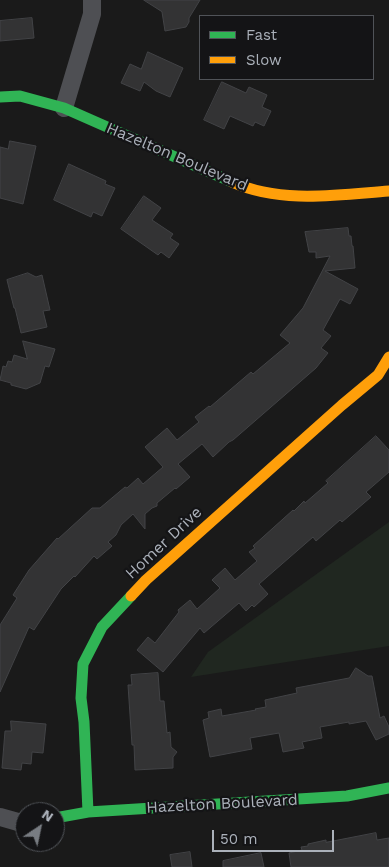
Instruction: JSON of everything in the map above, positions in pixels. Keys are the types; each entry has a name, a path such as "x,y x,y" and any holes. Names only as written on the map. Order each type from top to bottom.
{"street":[{"path":"64,108 92,14 92,0"},
{"name":"Hazelton Boulevard","path":"0,97 20,96 64,108 245,188 282,195 310,197 389,191"},
{"name":"Homer Drive","path":"88,812 82,698 83,664 102,626 146,580 342,404 378,375 389,357"},
{"name":"Hazelton Boulevard","path":"65,816 88,812 347,796 389,788"},
{"path":"0,817 15,821"}],"shaded area":[{"path":"389,522 389,646 191,677 208,652"}],"building":[{"path":"144,0 200,0 186,27 165,31 162,12"},
{"path":"32,18 34,38 0,41 0,21"},
{"path":"148,52 183,68 170,97 156,91 144,82 140,91 121,83 130,64 141,69"},
{"path":"222,82 246,93 249,87 267,95 262,107 271,111 264,126 255,122 253,126 230,116 224,129 204,120"},
{"path":"10,141 36,146 23,204 0,198 0,147 8,149"},
{"path":"69,164 106,181 105,184 115,188 102,216 93,212 91,217 54,200"},
{"path":"144,196 161,208 152,220 173,234 170,238 179,244 169,258 161,252 158,255 121,229"},
{"path":"348,228 353,246 355,268 325,271 358,289 350,304 340,299 323,330 331,336 321,348 328,353 316,368 213,457 202,444 178,464 190,477 145,514 145,529 133,514 121,525 116,535 108,542 112,546 97,559 94,556 61,589 34,630 29,627 0,692 0,625 17,598 13,595 29,570 57,538 92,508 100,508 138,478 143,484 163,467 145,447 167,428 177,440 199,422 195,417 210,407 251,372 253,374 290,343 280,335 303,308 330,256 316,258 316,252 309,252 305,232"},
{"path":"28,273 36,277 42,275 50,310 43,311 47,327 21,333 7,280"},
{"path":"23,341 55,349 49,367 45,366 40,383 26,389 0,380 3,366 6,367 8,361 12,362 14,355 27,359"},
{"path":"376,436 389,450 389,472 366,492 371,497 342,522 340,520 316,541 313,537 259,584 268,594 254,607 252,605 246,611 239,603 204,633 200,628 163,672 137,650 148,637 155,643 179,612 178,610 190,600 197,609 220,588 212,580 225,568 235,580 257,561 249,552 255,548 253,546 293,510 304,501 305,503 328,483 326,481"},
{"path":"356,668 368,676 372,676 380,718 384,716 389,727 389,734 376,740 366,721 349,724 349,722 320,727 322,738 302,742 304,748 283,752 279,733 250,738 252,749 210,757 203,720 209,718 208,712 221,709 222,716 256,710 266,707 265,700 297,693 296,688 349,678"},
{"path":"158,673 160,701 164,701 167,733 170,732 171,747 177,752 173,757 173,768 135,770 128,685 132,685 131,675"},
{"path":"11,721 46,724 43,753 32,752 31,764 22,763 21,770 2,768 5,731 11,731"},
{"path":"376,833 377,840 389,838 389,867 291,867 289,853 302,850 301,847 308,846 308,844"},
{"path":"190,852 192,867 172,867 170,855"},
{"path":"261,853 264,867 223,867 223,861"}],"traffic: fast":[{"path":"0,97 20,96 64,108 232,182"},
{"path":"88,812 84,722 81,698 83,664 102,627 131,596"},
{"path":"65,816 88,812 347,796 389,788"}],"traffic: slow":[{"path":"232,182 251,189 289,196 329,196 389,191"},
{"path":"131,596 146,580 378,375 389,357"}]}
